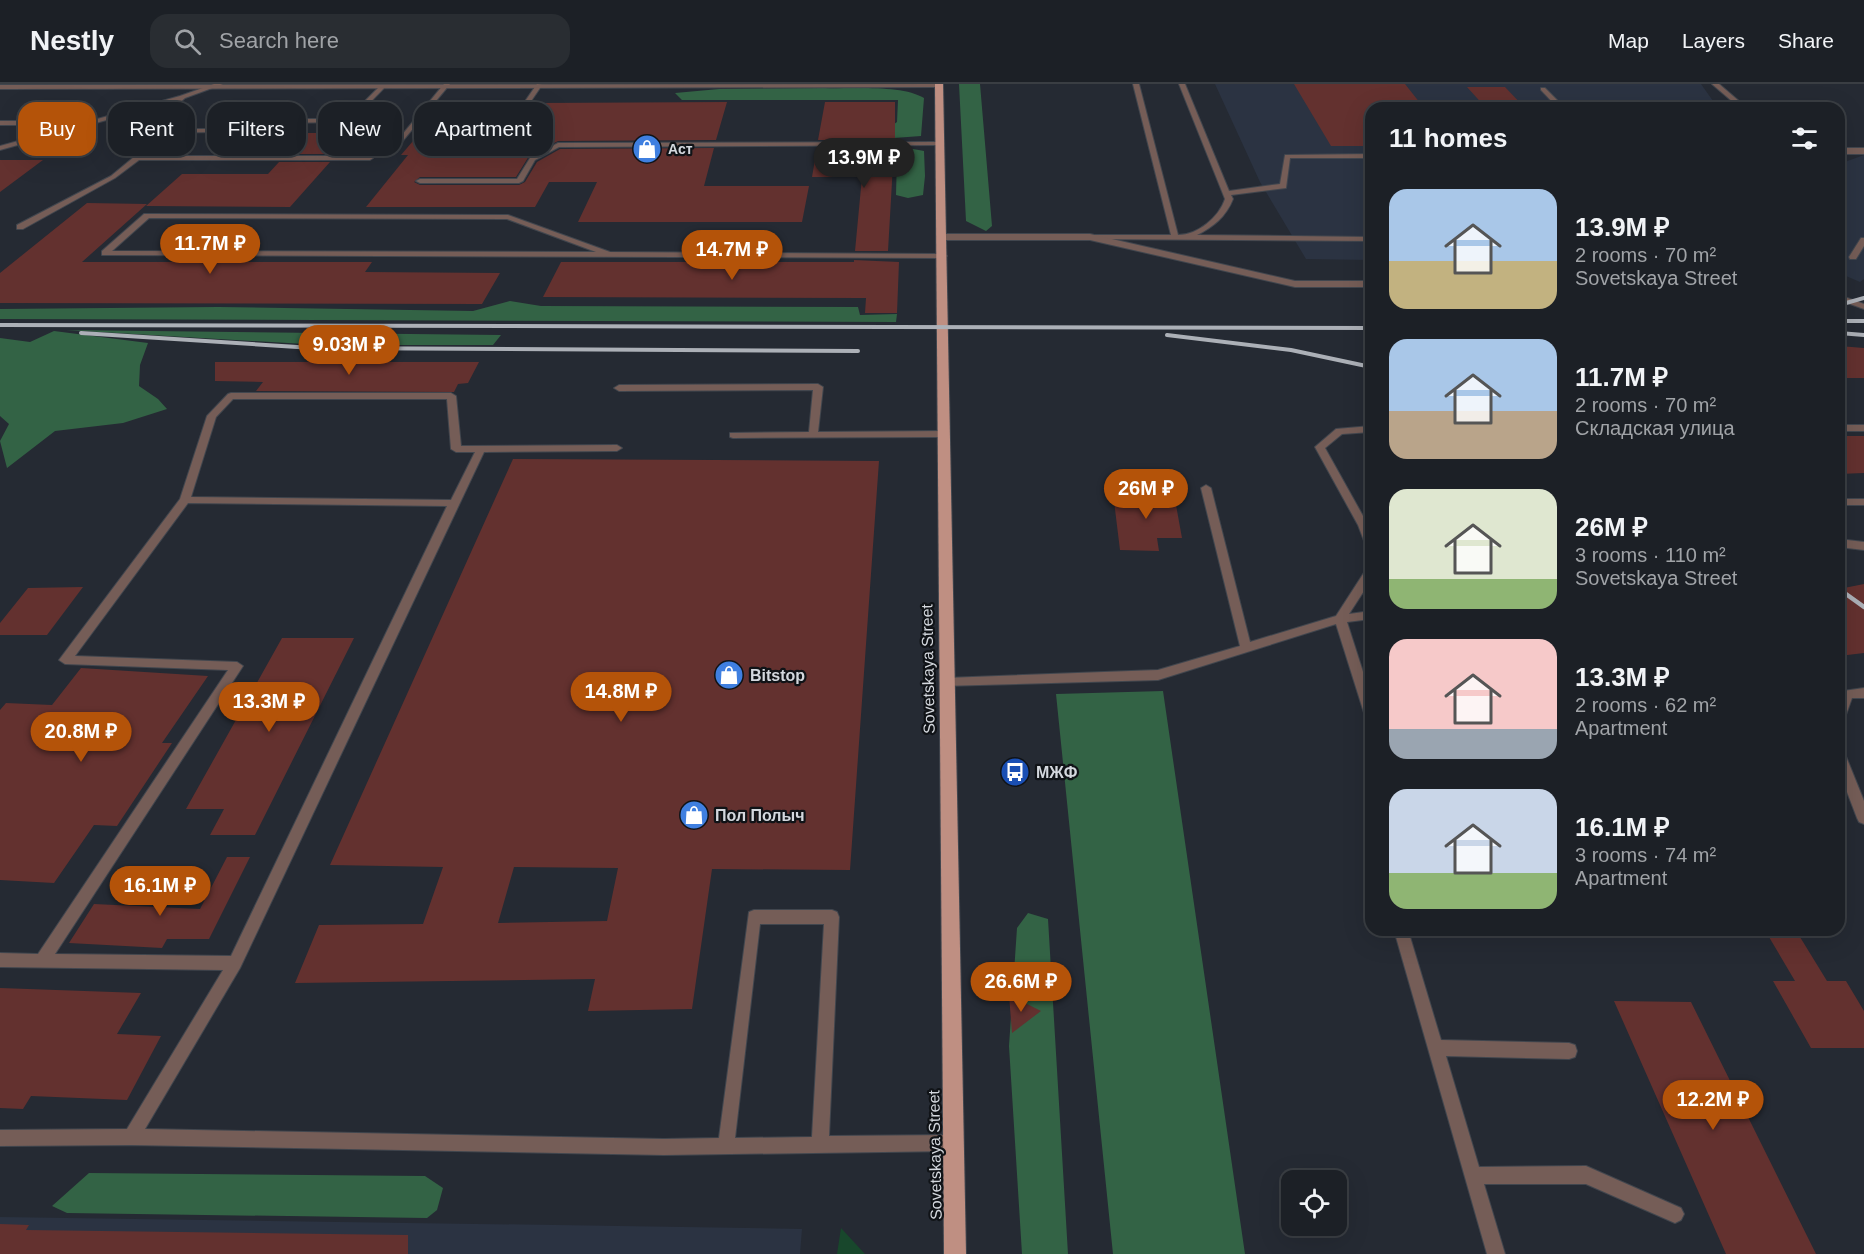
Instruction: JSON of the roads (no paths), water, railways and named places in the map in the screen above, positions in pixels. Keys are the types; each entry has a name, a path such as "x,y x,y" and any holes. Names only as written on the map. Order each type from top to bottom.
{"main road":[{"name":"Sovetskaya Street","path":"939,85 943,237 946,683 955,1254"}],"street":[{"path":"0,87 39,85 939,85"},
{"path":"1845,151 1864,151"},
{"path":"943,237 1090,237 1295,284 1365,284"}],"lane":[{"path":"1136,84 1175,237"},
{"path":"1182,84 1229,199 1227,208 1216,221 1189,237"},
{"path":"1715,84 1737,102"},
{"path":"0,148 219,85"},
{"path":"402,138 446,85"},
{"path":"528,102 539,85"},
{"path":"306,121 349,121 383,86"},
{"path":"1543,89 1556,102"},
{"path":"177,102 183,97"},
{"path":"0,123 18,123"},
{"path":"420,181 519,181 532,159 558,145 940,144"},
{"path":"1227,193 1283,186 1287,156 1365,156"},
{"path":"21,227 114,177 137,158 370,158"},
{"path":"610,255 508,217 147,216 105,253 257,254 943,256"},
{"path":"1090,237 1365,239"},
{"path":"1853,257 1864,240"},
{"path":"1845,299 1864,307"},
{"path":"620,388 818,387 813,435"},
{"path":"42,961 237,666 65,660 185,500 212,416 231,396 451,396 456,449 616,448"},
{"path":"1845,428 1864,428"},
{"path":"1365,429 1338,431 1320,447 1365,522"},
{"path":"733,435 944,434"},
{"path":"130,1137 235,963 480,449"},
{"path":"1206,488 1246,648"},
{"path":"185,500 454,503"},
{"path":"1845,502 1864,502"},
{"path":"1845,544 1864,546"},
{"path":"1340,619 1365,580"},
{"path":"946,683 1158,675 1340,619 1365,616"},
{"path":"1340,619 1365,697"},
{"path":"1845,700 1847,694 1864,693"},
{"path":"1845,769 1864,818"},
{"path":"726,1146 754,917 832,917 820,1145"},
{"path":"1403,936 1496,1254"},
{"path":"0,960 235,963"},
{"path":"1436,1048 1569,1051"},
{"path":"0,1138 130,1137 652,1147 953,1143"},
{"path":"1474,1176 1586,1175 1675,1214"}],"railway":[{"path":"1845,303 1864,298"},
{"path":"1845,321 1864,321"},
{"path":"0,325 1365,328"},
{"path":"81,333 313,348 858,351"},
{"path":"1845,333 1864,335"},
{"path":"1167,335 1291,350 1365,366"},
{"path":"1845,593 1864,607"}],"place":[{"name":"Аст","path":"647,149"},
{"name":"Bitstop","path":"729,675"},
{"name":"МЖФ","path":"1015,772"},
{"name":"Пол Полыч","path":"694,815"}]}
